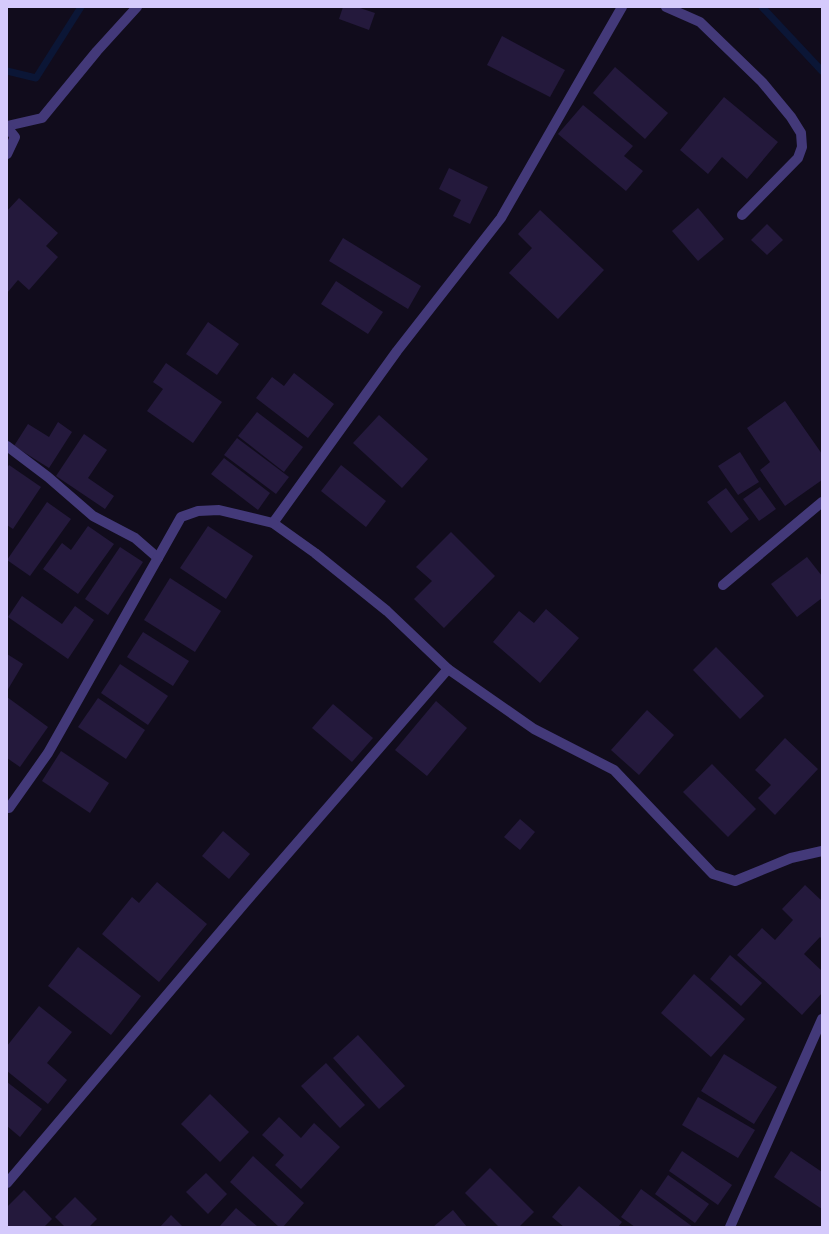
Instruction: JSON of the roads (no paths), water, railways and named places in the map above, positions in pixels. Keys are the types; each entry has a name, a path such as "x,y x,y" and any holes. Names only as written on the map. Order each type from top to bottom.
{"street":[{"path":"7,154 15,137 7,126 42,118 97,51 137,7"},
{"path":"274,523 397,351 501,218 622,7"},
{"path":"666,7 700,22 762,82 791,117 800,133 802,147 798,158 742,215"},
{"path":"7,446 48,477 93,516 135,538 158,558"},
{"path":"724,585 822,502"},
{"path":"7,808 9,808 48,753 181,517 198,512 219,510 274,523 315,553 387,611 448,669 534,729 614,770 714,874 735,881 791,858 822,851"},
{"path":"7,1183 244,904 448,669"},
{"path":"730,1227 822,1019"}],"waterway":[{"path":"7,71 36,78 81,7"},
{"path":"762,7 822,71"}]}
